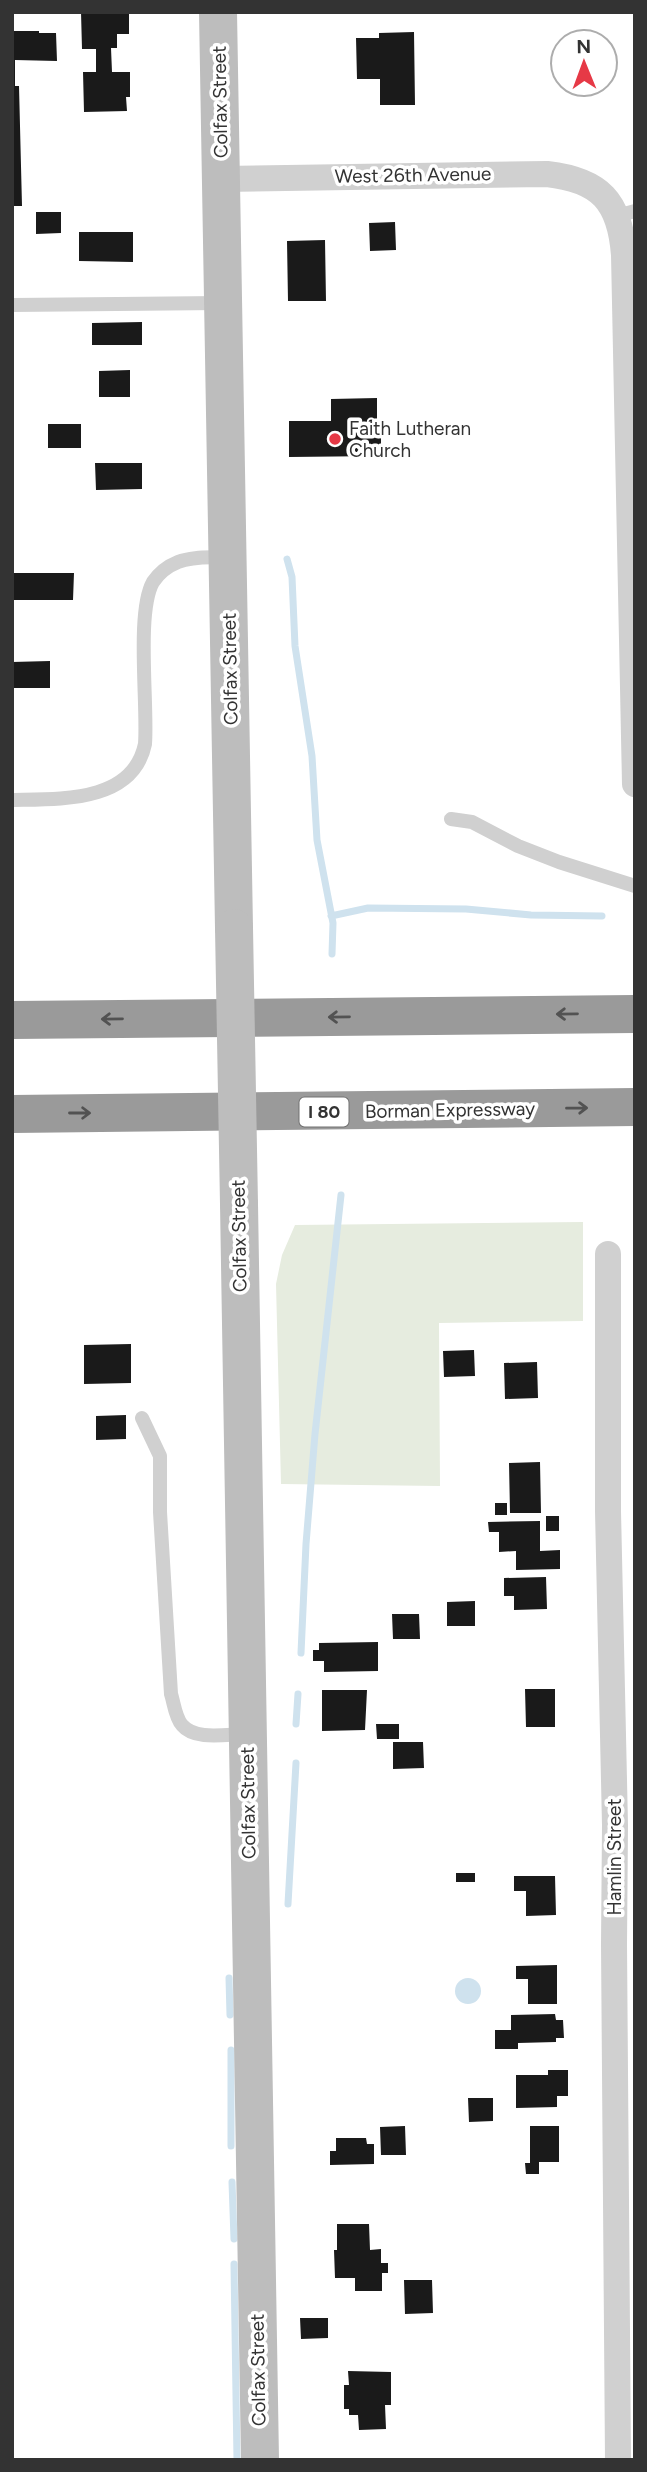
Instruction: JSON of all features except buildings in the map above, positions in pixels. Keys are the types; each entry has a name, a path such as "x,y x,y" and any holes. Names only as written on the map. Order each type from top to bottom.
{"highway":[{"path":"12,1020 635,1014"},
{"name":"Borman Expressway","path":"12,1114 635,1107"}],"street":[{"name":"Colfax Street","path":"218,12 260,2460"},
{"name":"West 26th Avenue","path":"221,179 524,172 566,176 585,182 626,213"},
{"path":"626,213 624,255 635,784"},
{"name":"Hamlin Street","path":"608,1254 608,1511 625,1824 614,1944 618,2460"}],"lane":[{"path":"13,303 222,303"},
{"path":"12,800 66,799 94,793 117,784 132,772 143,754 145,744 145,622 150,590 161,573 177,562 189,558 228,557"},
{"path":"451,819 472,822 518,846 635,886"},
{"path":"142,1418 160,1456 160,1512 170,1694 183,1726 198,1734 247,1734"}],"shaded area":[{"path":"583,1222 583,1321 439,1323 440,1486 281,1484 276,1284 282,1255 295,1225"}],"water":[{"path":"468,1978 478,1981 481,1991 478,2001 468,2004 458,2001 455,1991 458,1981"}],"waterway":[{"path":"287,559 292,577 295,646 312,756 317,840 333,923 332,954"},
{"path":"331,916 368,908 466,909 531,915 602,916"},
{"path":"301,1653 315,1434 341,1195"},
{"path":"296,1724 298,1694"},
{"path":"288,1904 296,1763"},
{"path":"229,1978 230,2015"},
{"path":"231,2050 231,2146"},
{"path":"232,2182 234,2239"},
{"path":"234,2264 237,2460"}],"place":[{"name":"Faith Lutheran Church","path":"335,439"}]}
